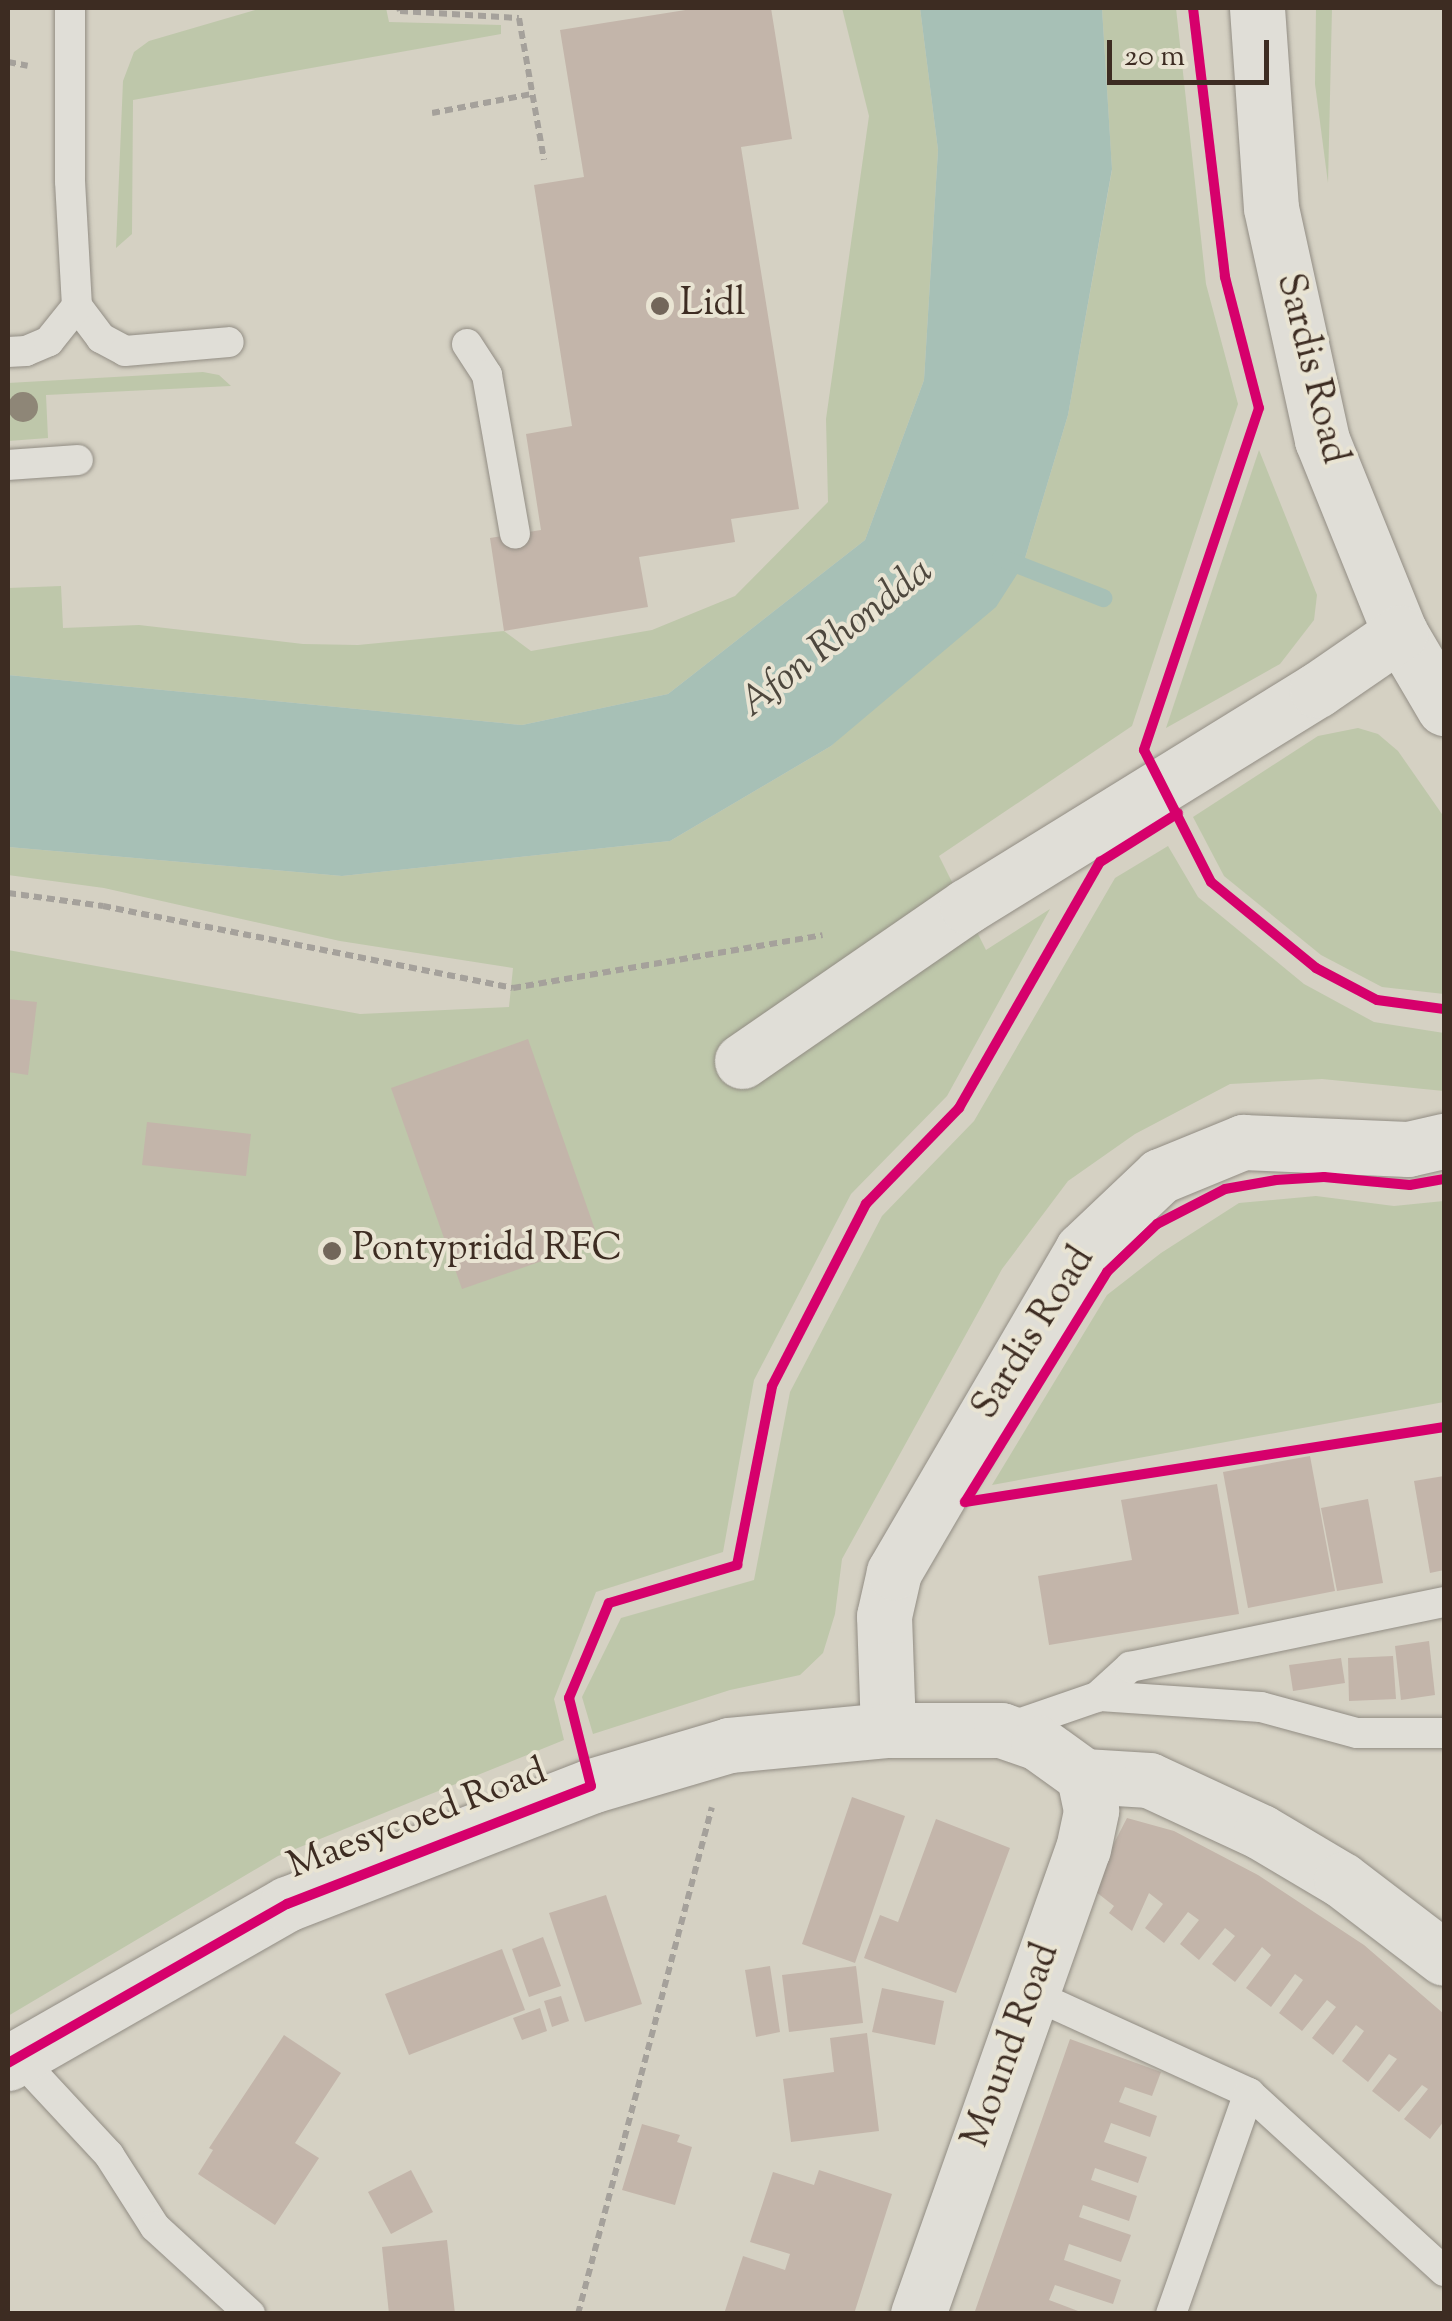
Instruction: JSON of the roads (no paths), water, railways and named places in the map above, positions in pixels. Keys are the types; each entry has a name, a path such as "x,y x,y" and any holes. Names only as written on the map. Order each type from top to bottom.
{"street":[{"name":"Sardis Road","path":"1257,8 1271,208 1322,440 1400,633 1444,708"},
{"path":"742,1061 967,906 1400,633"},
{"name":"Sardis Road","path":"888,1730 884,1616 894,1572 1082,1250 1160,1176 1244,1142 1408,1149 1444,1141"},
{"name":"Maesycoed Road","path":"13,2060 287,1904 591,1786 729,1745 888,1730 1001,1730 1038,1742 1084,1776"},
{"path":"1084,1776 1149,1780 1262,1832 1342,1880 1444,1958"},
{"name":"Mound Road","path":"918,2314 1083,1849 1090,1810 1084,1776"}],"lane":[{"path":"70,8 70,181 77,306 101,338 125,351 229,342"},
{"path":"8,352 26,351 49,341 77,306"},
{"path":"467,344 487,375 515,534"},
{"path":"8,465 78,460"},
{"path":"1097,1697 1130,1667 1444,1602"},
{"path":"1001,1730 1097,1697 1261,1707 1357,1733 1444,1733"},
{"path":"1032,1994 1249,2093 1444,2271"},
{"path":"13,2060 110,2154 155,2227 250,2314"},
{"path":"1171,2314 1249,2093"}],"water":[{"name":"Afon Rhondda","path":"920,8 1102,8 1112,169 1068,415 1023,565 996,607 831,746 670,841 342,876 8,847 8,675 522,725 668,694 865,540 924,380 938,150"}],"waterway":[{"path":"1001,558 1103,598"}],"place":[{"name":"Lidl","path":"660,306"},
{"name":"Pontypridd RFC","path":"332,1251"}]}
